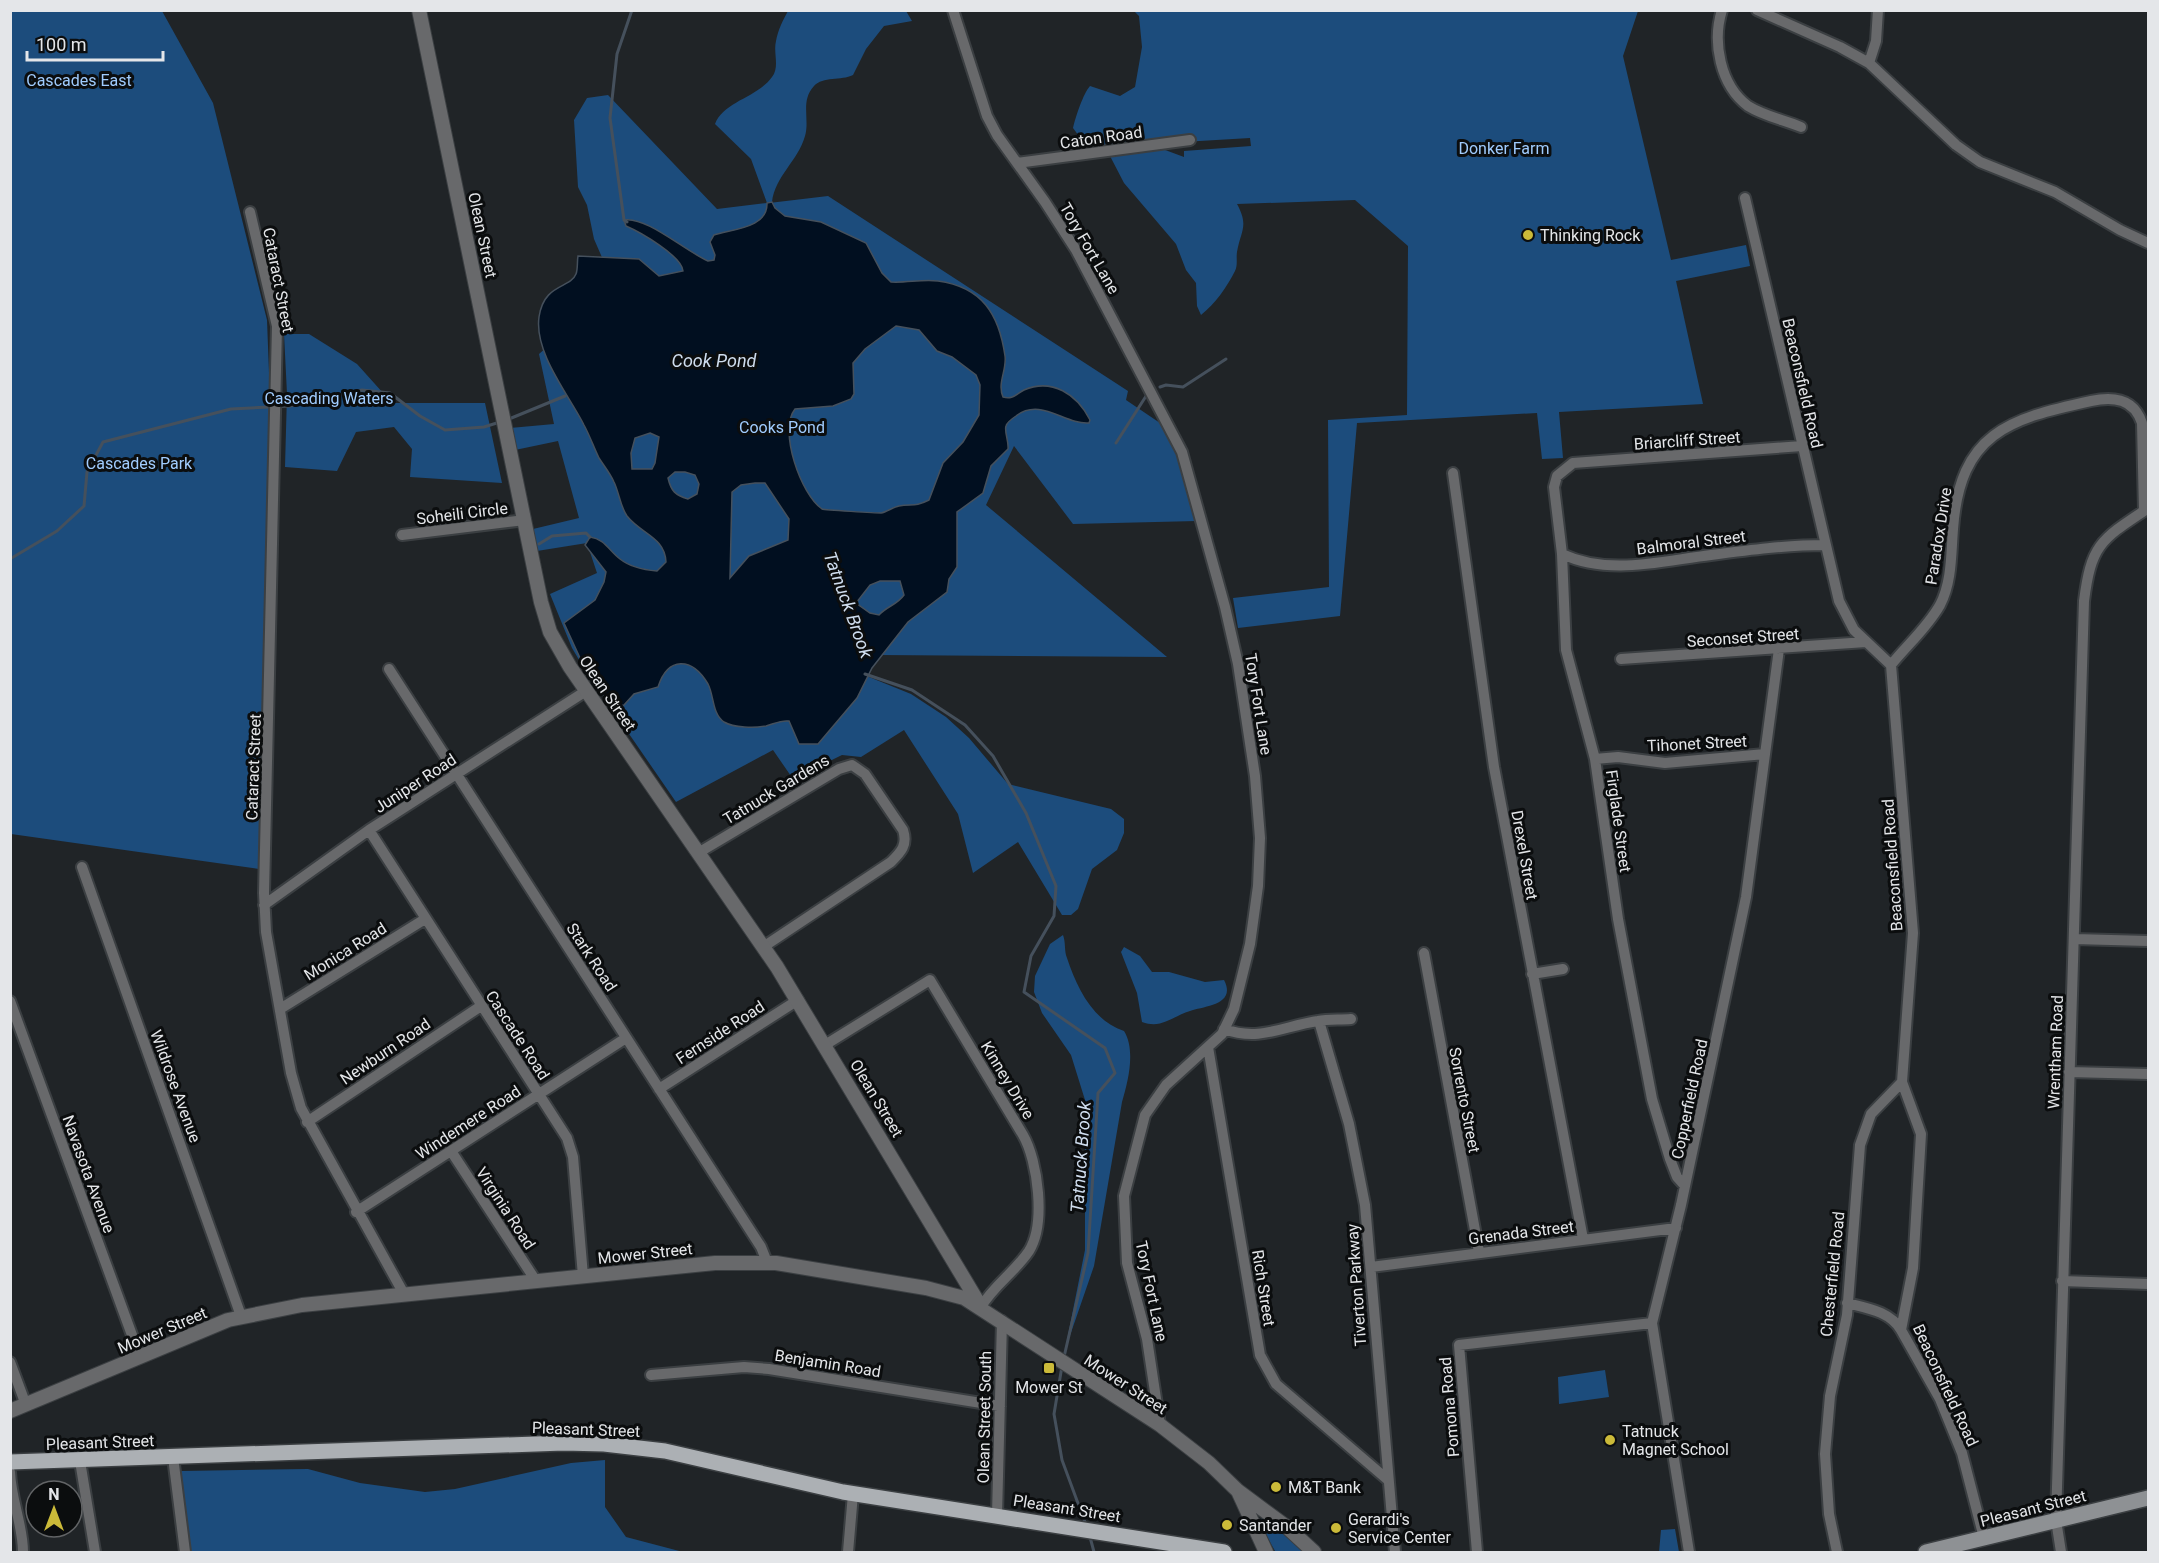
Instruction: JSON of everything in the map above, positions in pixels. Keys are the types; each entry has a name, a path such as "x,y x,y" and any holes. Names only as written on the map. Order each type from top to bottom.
{"main road":[{"name":"Pleasant Street","path":"10,1462 593,1443 665,1451 853,1494 1076,1527 1190,1551 1224,1552"},
{"name":"Pleasant Street","path":"1926,1552 2148,1498"}],"street":[{"name":"Olean Street","path":"419,10 547,623 560,650 586,691 798,1000 981,1307"},
{"name":"Tory Fort Lane","path":"954,10 987,116 997,135 1076,250 1176,438 1193,486 1225,607 1247,722 1260,838 1258,886 1242,981 1224,1029 1208,1047 1166,1084 1145,1115 1124,1196 1127,1263 1147,1339 1160,1425"},
{"path":"1722,10 1718,35 1719,56 1731,86 1748,105 1802,127"},
{"path":"1757,10 1840,47 1869,63 1972,157 2055,192 2120,230 2148,243"},
{"path":"1869,63 1876,41 1878,10"},
{"name":"Caton Road","path":"1017,163 1190,140"},
{"name":"Beaconsfield Road","path":"1745,198 1839,601 1854,630 1891,665 1913,933 1902,1082 1921,1134 1913,1268 1901,1329 1940,1399 1962,1453 1984,1538"},
{"name":"Cataract Street","path":"250,212 277,326 264,905 293,1082 307,1122 356,1212 405,1294"},
{"name":"Paradox Drive","path":"1891,665 1917,637 1940,604 1951,564 1954,509 1959,488 1974,458 1994,433 2036,413 2086,402 2120,399 2131,404 2138,412 2142,423 2146,512 2112,533 2097,547 2086,584"},
{"name":"Briarcliff Street","path":"1573,463 1802,446"},
{"name":"Firglade Street","path":"1573,463 1557,476 1554,487 1562,554 1566,650 1595,759 1618,919 1652,1099 1670,1159 1677,1177 1685,1186"},
{"name":"Drexel Street","path":"1453,474 1494,767 1582,1239"},
{"name":"Soheili Circle","path":"402,535 525,520"},
{"name":"Balmoral Street","path":"1562,554 1582,563 1613,566 1784,546 1825,545"},
{"name":"Wrentham Road","path":"2061,1552 2056,1521 2062,1281 2074,939 2077,777 2086,584"},
{"name":"Seconset Street","path":"1621,659 1866,642"},
{"name":"Copperfield Road","path":"1689,1552 1652,1323 1676,1228 1746,897 1779,649"},
{"name":"Stark Road","path":"389,669 761,1247 767,1262"},
{"name":"Juniper Road","path":"264,905 369,830 586,691"},
{"name":"Tihonet Street","path":"1595,759 1618,758 1665,763 1765,754"},
{"name":"Tatnuck Gardens","path":"698,853 842,767 855,766 865,774 903,830 906,840 902,850 891,862 763,947"},
{"name":"Cascade Road","path":"369,830 572,1148 583,1276"},
{"name":"Wildrose Avenue","path":"82,867 241,1316"},
{"name":"Monica Road","path":"280,1009 425,919"},
{"path":"2074,939 2148,941"},
{"name":"Sorrento Street","path":"1424,953 1479,1252"},
{"path":"1532,974 1563,969"},
{"name":"Kinney Drive","path":"825,1045 930,980 1017,1125 1031,1150 1036,1166 1037,1216 1033,1241 1024,1258 989,1293 981,1307"},
{"name":"Fernside Road","path":"659,1089 798,1000"},
{"name":"Navasota Avenue","path":"10,1001 140,1357"},
{"name":"Newburn Road","path":"307,1122 480,1006"},
{"path":"1224,1029 1241,1035 1255,1036 1319,1021 1351,1019"},
{"name":"Tiverton Parkway","path":"1319,1021 1358,1159 1371,1267 1376,1355 1395,1552"},
{"name":"Windemere Road","path":"356,1212 626,1038"},
{"name":"Rich Street","path":"1208,1047 1260,1355 1276,1384 1373,1470 1388,1480"},
{"path":"2069,1072 2148,1074"},
{"name":"Chesterfield Road","path":"1837,1552 1829,1514 1825,1454 1830,1396 1847,1303 1860,1145 1871,1114 1902,1082"},
{"name":"Virginia Road","path":"451,1151 536,1281"},
{"name":"Grenada Street","path":"1371,1267 1676,1228"},
{"name":"Mower Street","path":"10,1411 241,1316 293,1306 405,1294 724,1262 767,1262 941,1291 981,1307 1160,1425 1209,1463 1238,1491 1288,1528 1314,1552"},
{"path":"2062,1281 2148,1284"},
{"path":"1847,1303 1876,1310 1896,1321 1901,1329"},
{"name":"Olean Street South","path":"997,1515 1002,1321"},
{"name":"Pomona Road","path":"1477,1552 1459,1345 1652,1323"},
{"path":"10,1362 26,1405"},
{"name":"Benjamin Road","path":"651,1375 730,1368 769,1369 1000,1406"},
{"path":"173,1457 185,1552"},
{"path":"80,1461 95,1552"},
{"path":"10,1472 11,1487 23,1536 23,1552"},
{"name":"Mower Street","path":"1238,1491 1266,1552"},
{"path":"848,1552 853,1494"}],"green space":[{"name":"Cascades Park","path":"11,11 162,11 213,103 267,320 270,399 259,869 11,834"},
{"name":"Cooks Pond","path":"788,11 906,11 912,21 884,26 866,49 853,75 822,81 814,86 807,98 806,130 802,145 777,184 772,202 769,203 828,196 1128,391 1126,400 1160,423 1181,466 1197,521 1073,524 1014,446 986,505 1167,657 878,655 870,668 869,677 911,694 946,717 969,738 1008,784 1111,809 1124,819 1124,833 1117,850 1092,869 1078,909 1071,915 1062,915 1018,842 973,873 958,814 904,730 861,757 842,755 793,779 773,750 676,802 585,670 572,648 550,594 597,573 587,543 537,551 533,529 579,518 558,441 515,450 510,428 554,424 539,354 579,319 604,262 594,239 587,205 578,187 574,120 587,98 608,95 717,209 767,203 751,159 715,124 726,110 758,90 772,77 776,69 777,37"},
{"name":"Donker Farm","path":"1134,11 1638,11 1623,56 1671,260 1746,245 1750,266 1676,281 1703,404 1559,412 1563,458 1542,459 1537,413 1357,423 1340,616 1238,628 1233,598 1329,587 1328,420 1407,415 1408,246 1355,200 1237,204 1243,223 1236,269 1220,295 1201,315 1197,306 1196,283 1186,270 1176,244 1124,183 1110,156 1095,147 1087,147 1073,128 1082,100 1090,86 1120,96 1135,87 1142,47 1139,16","holes":["1250,138 1251,146 1184,151 1184,157 1149,144"]},
{"name":"Cascading Waters","path":"284,334 309,334 357,364 392,403 485,403 502,483 410,477 412,449 394,427 356,432 337,471 285,467 287,394"},
{"path":"1063,935 1066,955 1081,992 1103,1020 1124,1031 1130,1047 1128,1076 1094,1266 1065,1350 1085,1250 1085,1100 1071,1055 1042,1013 1034,992 1035,976 1050,944"},
{"path":"1124,947 1140,956 1152,972 1169,972 1205,982 1224,980 1227,988 1226,995 1217,1003 1161,1023 1142,1022 1137,993 1121,952"},
{"path":"1605,1370 1609,1397 1559,1404 1558,1377"},
{"path":"605,1460 605,1507 626,1537 683,1552 191,1552 181,1471 308,1469 360,1483 425,1492 455,1489 571,1463"},
{"path":"1264,1516 1301,1546 1305,1552 1275,1551 1259,1522"},
{"path":"1675,1529 1679,1552 1659,1552 1661,1530"}],"water":[{"name":"Cook Pond","path":"772,202 775,208 785,216 821,222 866,243 882,273 891,282 938,281 966,289 977,296 993,315 1002,341 1005,356 1001,387 1003,397 1012,397 1034,387 1054,387 1071,396 1090,420 1089,423 1080,422 1035,409 1025,411 1008,423 1006,428 1008,449 991,466 983,493 957,512 957,567 949,579 947,592 908,622 872,668 857,698 818,744 799,744 789,721 751,727 724,722 717,714 708,684 702,675 688,665 674,665 662,677 658,687 634,694 624,705 615,706 592,684 564,623 595,600 604,582 606,572 585,545 590,537 599,540 620,559 633,566 657,571 666,562 665,554 657,541 627,516 616,486 547,359 539,331 542,306 551,292 573,279 577,272 578,256 639,259 659,276 683,271 676,258 650,239 626,226 624,220 643,223 708,261 714,260 715,255 710,242 714,235 756,223 766,211 767,203","holes":["896,326 919,330 937,351 952,357 976,375 980,385 979,415 963,442 943,463 929,500 881,513 822,509 814,502 794,462 789,432 790,419 795,409 833,406 851,399 854,394 853,363 865,349","650,433 659,437 652,469 632,469 631,453 635,438","675,472 695,475 699,484 697,494 688,499 680,496 674,492 668,478","765,483 789,519 788,540 749,556 730,578 732,492 741,485","880,581 900,581 904,595 879,615 870,613 856,603 870,585"]}],"waterway":[{"name":"Tatnuck Brook","path":"627,222 624,220 610,118 617,54 632,10"},
{"path":"1160,387 1166,385 1183,387 1226,359"},
{"path":"10,559 57,531 84,506 87,472 103,442 231,409 290,406 362,390 390,393 420,416 445,430 484,427 500,422"},
{"path":"1116,443 1148,393"},
{"path":"509,419 565,396"},
{"path":"539,544 552,536 586,533 590,537"},
{"name":"Tatnuck Brook","path":"865,674 912,690 965,725 993,756 1026,813 1056,886 1054,916 1031,956 1024,992 1105,1048 1115,1073 1098,1093 1088,1253 1064,1357"},
{"name":"Tatnuck Brook","path":"1062,1366 1054,1414 1062,1460 1086,1525"},
{"name":"Tatnuck Brook","path":"1090,1537 1094,1552"}],"place":[{"name":"Thinking Rock","path":"1528,235"},
{"name":"Mower St","path":"1049,1368"},
{"name":"Tatnuck Magnet School","path":"1610,1440"},
{"name":"M&T Bank","path":"1276,1487"},
{"name":"Santander","path":"1227,1525"},
{"name":"Gerardi's Service Center","path":"1336,1528"}],"park label":[{"name":"Cascades East","path":"79,80"}]}
